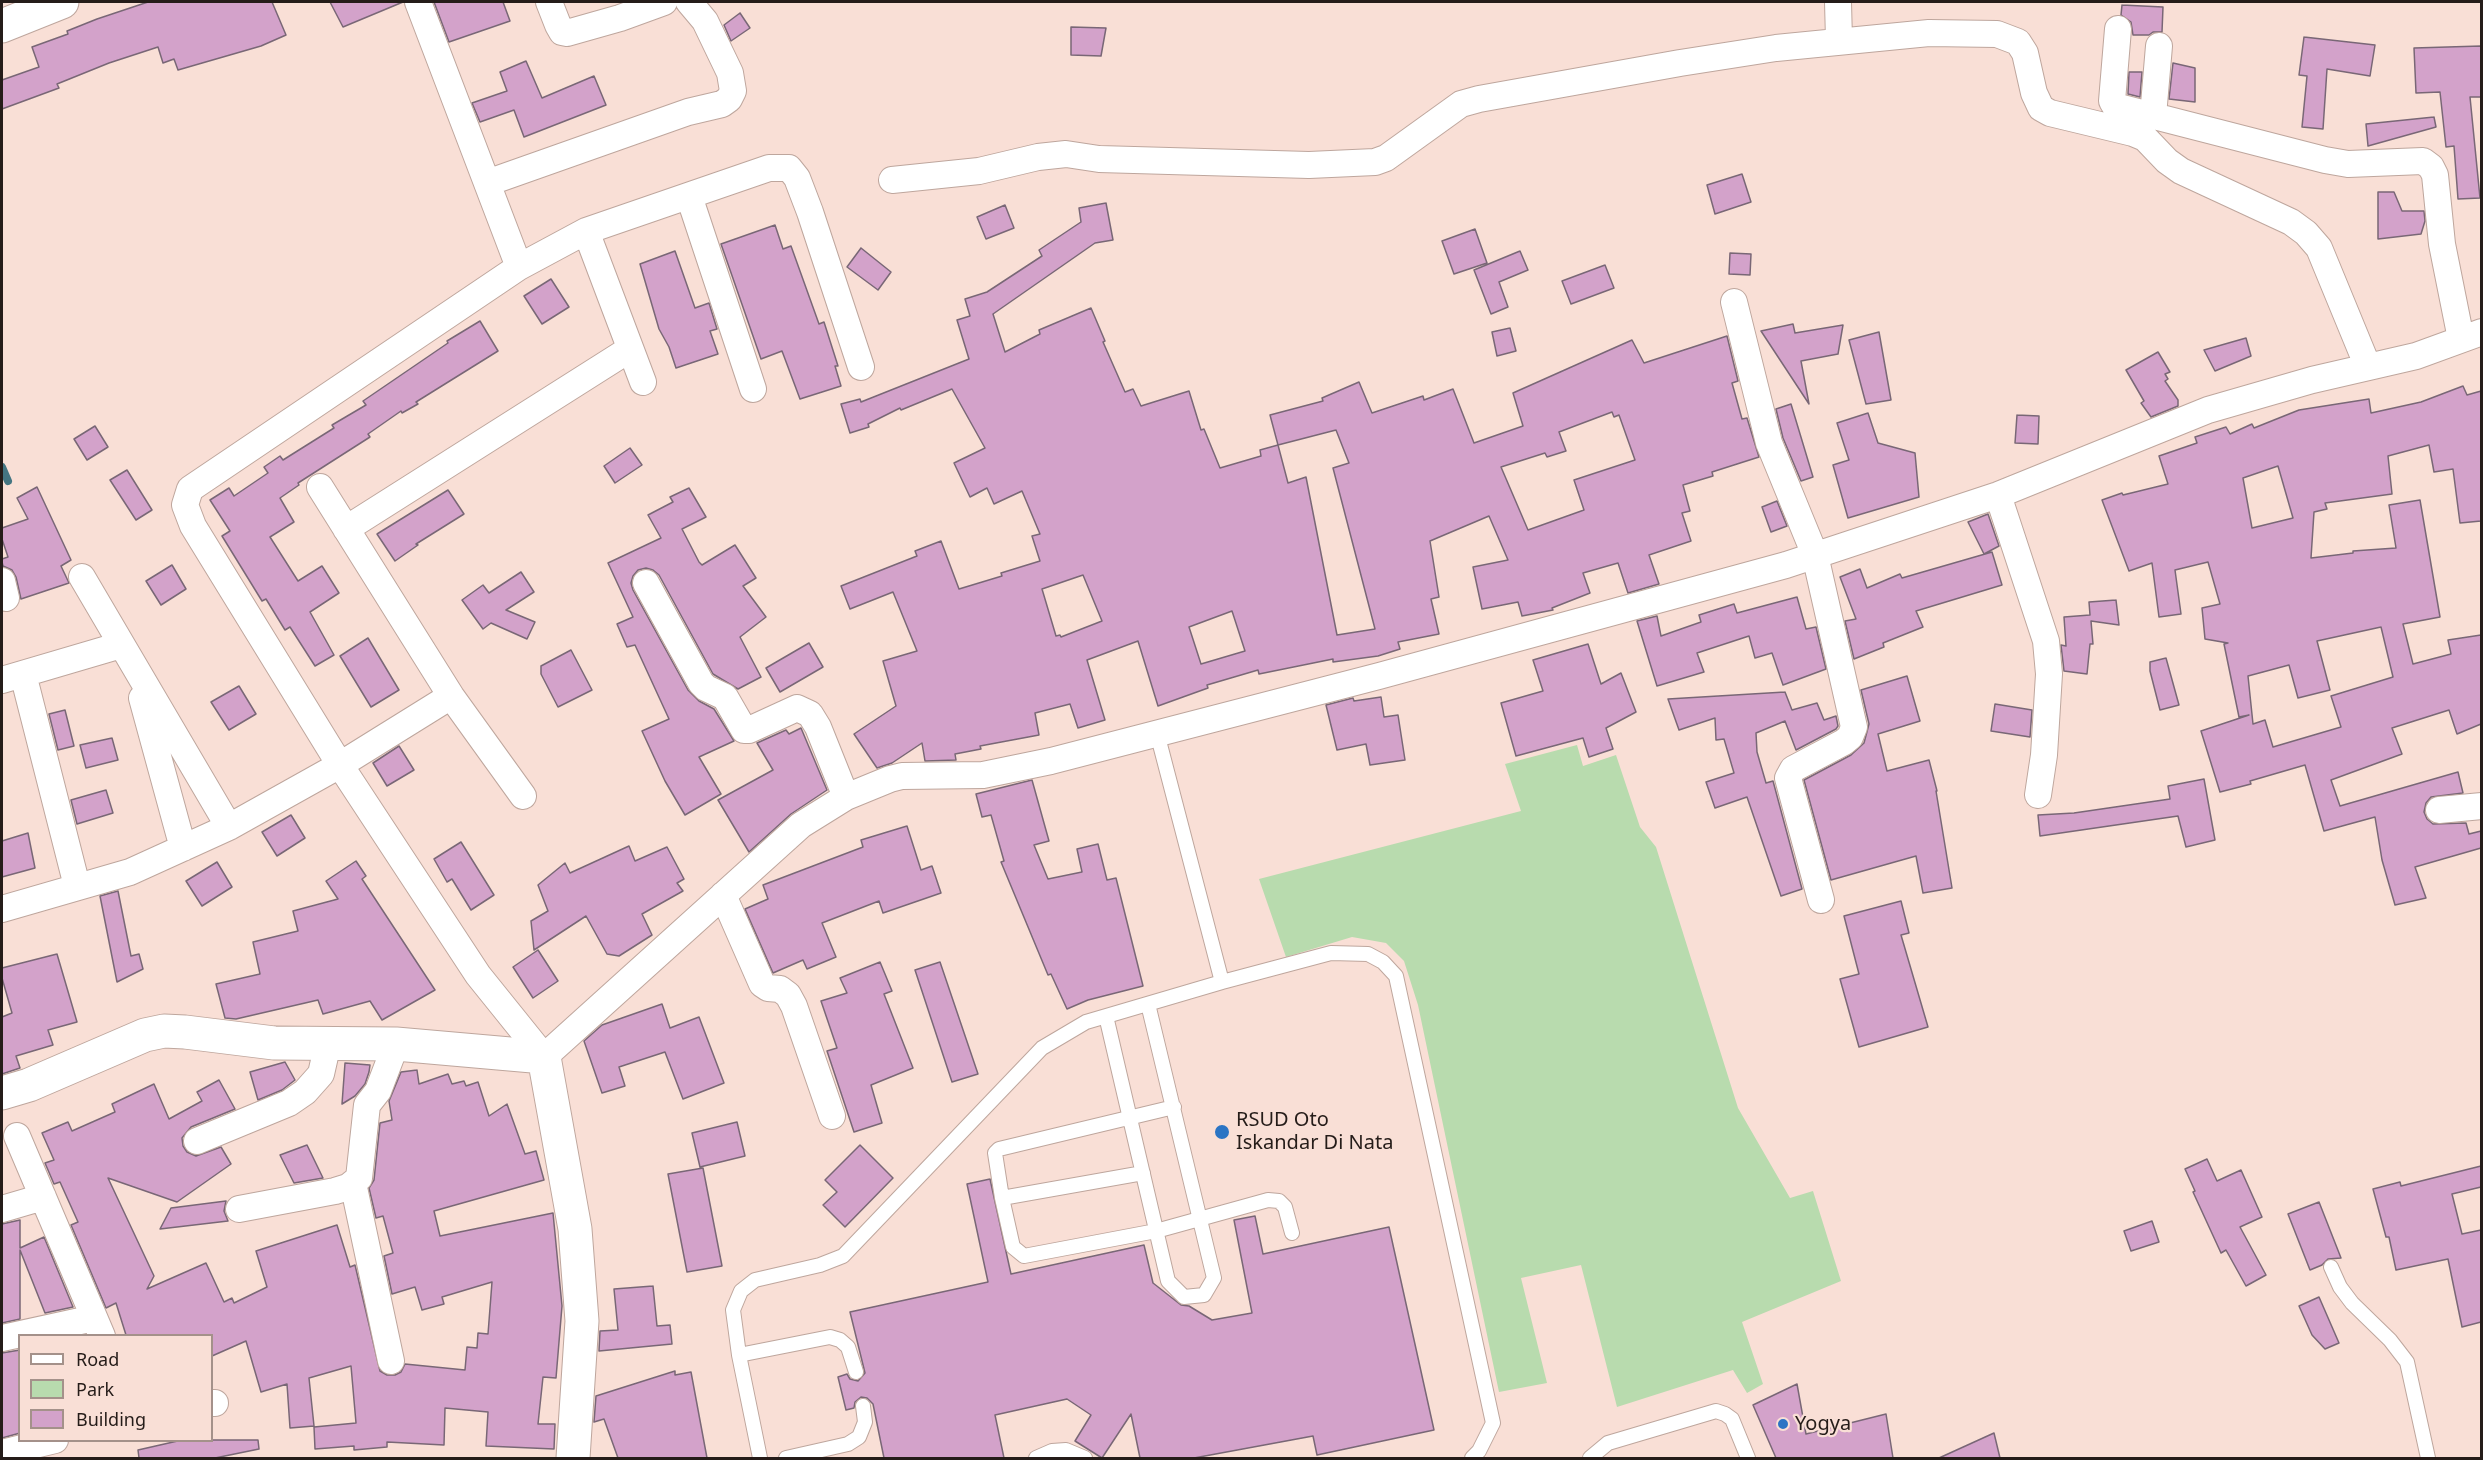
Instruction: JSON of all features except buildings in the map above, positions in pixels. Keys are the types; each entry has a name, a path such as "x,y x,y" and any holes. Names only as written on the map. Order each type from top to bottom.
{"street":[{"path":"2,26 62,2"},
{"path":"418,2 519,267"},
{"path":"549,2 562,32 567,33 620,18 663,2"},
{"path":"486,183 688,112 722,104 729,99 733,91 730,73 705,21 689,2"},
{"path":"1838,2 1839,40"},
{"path":"2,1093 29,1085 146,1035 165,1031 274,1043 396,1044 544,1057 801,825 846,797 902,776 983,775 1051,761 1402,670 1786,565 1998,495 2208,410 2312,380 2416,356 2471,336 2442,244 2435,175 2424,160 2348,164 2115,106 2113,103 2118,29"},
{"path":"892,180 979,171 1038,157 1066,154 1099,159 1309,165 1375,162 1386,158 1461,104 1479,99 1680,63 1839,40 1929,33 1997,34 2019,42 2025,53 2034,93 2041,108 2050,114 2133,133 2145,138 2167,161 2181,171 2291,222 2306,233 2319,248 2368,367"},
{"path":"2153,116 2159,46"},
{"path":"573,1458 582,1321 575,1229 544,1057 478,975 340,765 192,526 185,505 190,489 519,267 586,231 769,168 789,168 796,178 810,212 861,367"},
{"path":"688,196 753,389"},
{"path":"586,231 643,382"},
{"path":"1734,302 1768,443 1815,555 1854,727 1850,737 1844,742 1793,769 1788,778 1821,900"},
{"path":"346,529 630,349"},
{"path":"320,487 451,696 523,796"},
{"path":"1998,495 2046,641 2049,674 2044,755 2038,795"},
{"path":"82,577 229,827"},
{"path":"646,583 701,683 725,697 744,730 749,730 797,708 810,714 818,727 846,797"},
{"path":"77,886 12,677 127,655"},
{"path":"127,655 183,848"},
{"path":"2,909 130,872 229,827 340,765 451,696"},
{"path":"2439,810 2481,806"},
{"path":"723,896 762,984 768,988 780,989 788,995 794,1006 832,1116"},
{"path":"197,1141 289,1103 305,1092 321,1074 328,1043"},
{"path":"239,1209 335,1191 359,1178 367,1105 378,1091 396,1044"},
{"path":"17,1136 98,1327 37,1334"},
{"path":"353,1183 391,1361"},
{"path":"2,1209 43,1197"},
{"path":"2,1338 18,1336"},
{"path":"8,1454 48,1442"}],"lane":[{"path":"1157,733 1222,982"},
{"path":"760,1458 739,1355 733,1310 741,1291 755,1280 819,1265 843,1256 1042,1048 1086,1022 1331,953 1368,954 1383,962 1396,976 1493,1423 1472,1458"},
{"path":"1106,1016 1168,1281 1184,1297 1203,1295 1214,1278 1148,1004"},
{"path":"1174,1107 997,1150 995,1153 1002,1198 1013,1247 1024,1256 1156,1230 1268,1200 1279,1201 1285,1207 1292,1233"},
{"path":"1002,1198 1143,1173"},
{"path":"2331,1266 2340,1287 2352,1303 2390,1340 2406,1362 2428,1458"},
{"path":"739,1355 830,1337 840,1340 848,1347 856,1372"},
{"path":"786,1458 848,1444 859,1437 865,1422 862,1406"},
{"path":"1590,1458 1608,1443 1716,1411 1725,1413 1732,1419 1748,1458"},
{"path":"1036,1458 1052,1451 1066,1450 1085,1458"}],"green space":[{"path":"1577,745 1583,766 1616,755 1640,827 1656,847 1738,1108 1790,1198 1813,1191 1841,1281 1742,1322 1763,1384 1747,1393 1733,1370 1617,1407 1581,1265 1521,1278 1547,1383 1499,1392 1418,1005 1404,961 1386,943 1352,937 1286,957 1259,879 1521,811 1505,764"}],"waterway":[{"path":"2,467 8,481"}],"place":[{"name":"RSUD Oto Iskandar Di Nata","path":"1222,1132"},
{"name":"Yogya","path":"1783,1424"}]}
